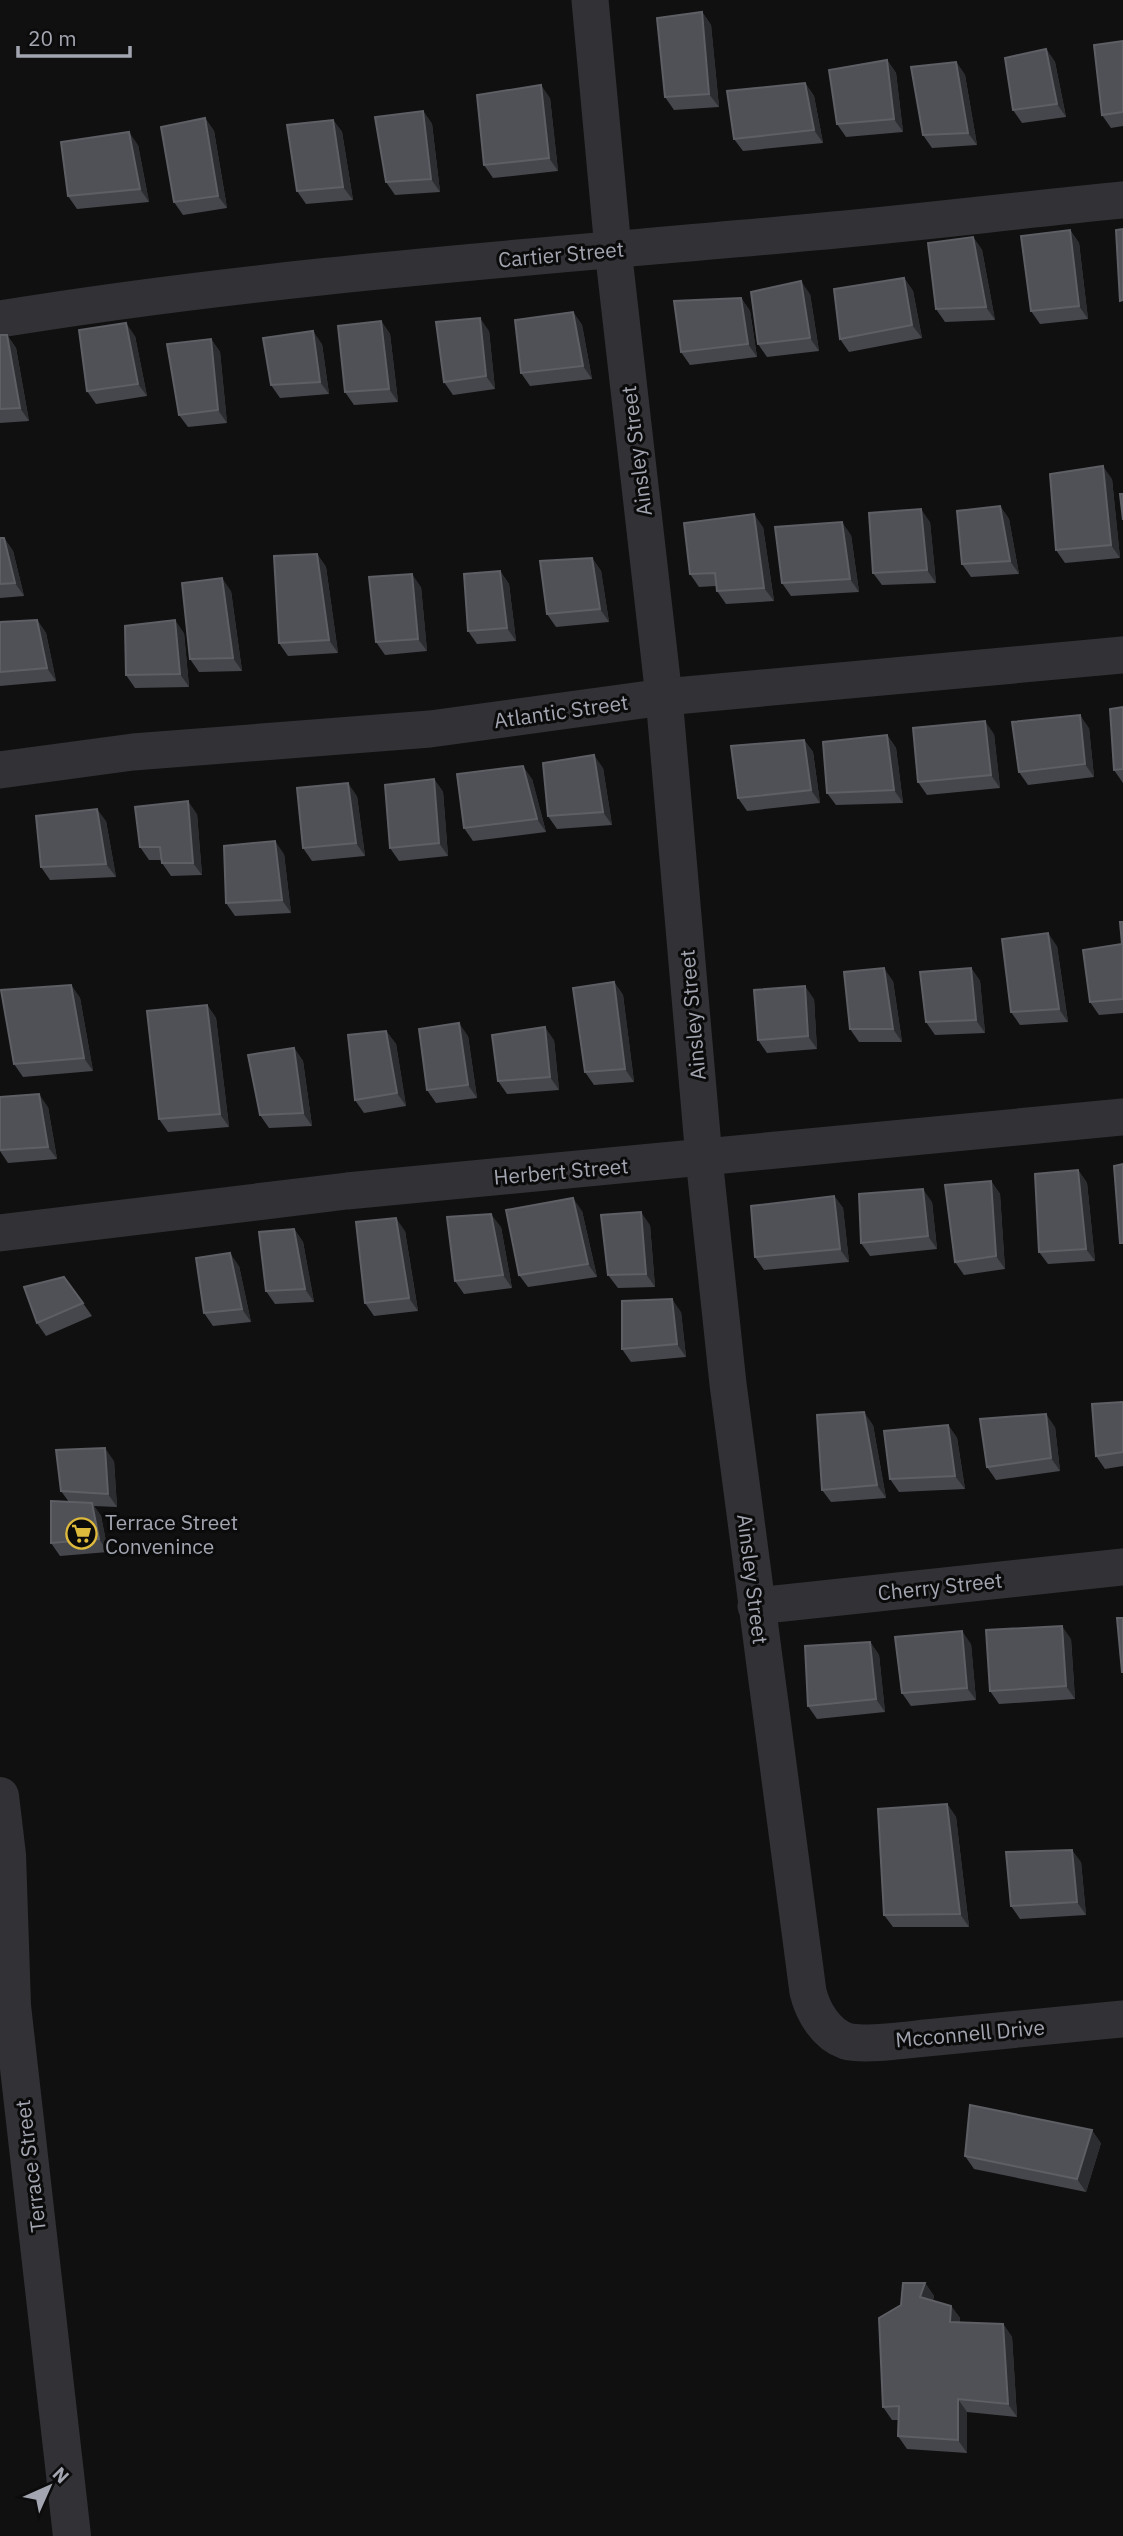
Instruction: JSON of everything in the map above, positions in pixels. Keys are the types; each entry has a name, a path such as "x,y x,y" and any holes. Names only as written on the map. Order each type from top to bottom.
{"street":[{"name":"Ainsley Street","path":"590,0 612,248 664,697 704,1158 728,1384 808,1992 814,2010 824,2023"},
{"name":"Cartier Street","path":"0,319 97,303 370,272 612,248 814,232 1123,200"},
{"name":"Atlantic Street","path":"0,770 133,752 430,729 664,697 1123,655"},
{"name":"Herbert Street","path":"0,1233 347,1191 1123,1117"},
{"name":"Cherry Street","path":"756,1606 1123,1567"},
{"name":"Terrace Street","path":"0,1796 7,1855 6,2006 72,2536"},
{"name":"Mcconnell Drive","path":"824,2023 836,2037 852,2043 910,2040 1123,2019"}],"building":[{"path":"702,12 709,94 665,97 657,18"},
{"path":"1123,41 1123,112 1102,115 1094,45"},
{"path":"1046,49 1057,104 1013,110 1005,58"},
{"path":"887,60 894,119 837,124 829,70"},
{"path":"956,62 968,133 923,135 911,67"},
{"path":"805,83 814,130 734,139 727,91"},
{"path":"541,85 549,158 484,165 477,95"},
{"path":"423,111 431,179 386,182 375,117"},
{"path":"205,118 218,196 174,202 161,127"},
{"path":"333,120 343,187 297,191 287,125"},
{"path":"129,132 140,189 68,196 61,142"},
{"path":"1123,229 1123,300 1120,301 1116,230"},
{"path":"1070,230 1079,306 1031,311 1021,236"},
{"path":"973,237 986,307 936,309 928,243"},
{"path":"904,278 912,325 840,339 834,289"},
{"path":"801,281 810,338 758,344 751,292"},
{"path":"741,298 748,344 681,352 674,301"},
{"path":"573,312 583,366 521,373 515,320"},
{"path":"480,318 486,376 444,382 436,322"},
{"path":"381,321 389,389 345,392 338,326"},
{"path":"126,323 138,384 87,391 79,330"},
{"path":"313,331 320,382 271,385 263,338"},
{"path":"0,335 7,335 20,408 0,409"},
{"path":"211,339 218,410 179,415 167,344"},
{"path":"1103,466 1111,545 1056,550 1050,474"},
{"path":"1120,494 1123,494 1123,520"},
{"path":"1000,506 1010,561 962,564 957,511"},
{"path":"921,509 927,570 873,573 869,513"},
{"path":"754,514 764,588 717,591 715,573 690,574 684,523"},
{"path":"842,522 850,579 782,583 775,527"},
{"path":"0,538 4,538 15,583 0,584"},
{"path":"317,554 329,640 279,643 274,556"},
{"path":"592,558 600,609 547,614 540,561"},
{"path":"500,571 507,628 468,631 464,574"},
{"path":"412,574 418,639 376,642 369,577"},
{"path":"222,578 233,658 190,659 182,583"},
{"path":"37,620 47,668 0,672 0,622"},
{"path":"175,620 180,674 126,675 125,626"},
{"path":"1123,707 1123,769 1114,770 1110,709"},
{"path":"1080,715 1085,764 1019,772 1012,722"},
{"path":"985,721 991,775 918,782 913,728"},
{"path":"887,735 894,790 827,793 823,742"},
{"path":"804,740 811,790 738,798 731,746"},
{"path":"594,755 603,812 548,816 543,763"},
{"path":"523,766 537,819 464,828 457,774"},
{"path":"434,779 439,843 390,848 385,785"},
{"path":"348,783 356,843 303,848 297,788"},
{"path":"188,801 193,863 162,863 160,847 140,847 135,807"},
{"path":"97,809 106,864 41,867 36,816"},
{"path":"275,841 282,900 226,903 224,846"},
{"path":"1120,922 1123,922 1123,999 1090,1002 1083,950 1122,944"},
{"path":"1048,933 1059,1009 1011,1012 1002,939"},
{"path":"884,968 893,1029 850,1029 844,972"},
{"path":"971,968 976,1020 926,1022 920,972"},
{"path":"614,982 625,1069 585,1072 573,988"},
{"path":"71,985 84,1058 14,1064 1,990"},
{"path":"805,986 808,1036 758,1040 754,990"},
{"path":"207,1005 220,1114 159,1119 147,1011"},
{"path":"459,1023 468,1085 427,1090 419,1029"},
{"path":"545,1027 550,1077 498,1081 492,1035"},
{"path":"386,1031 397,1093 355,1100 348,1035"},
{"path":"294,1048 303,1113 260,1115 248,1055"},
{"path":"39,1094 48,1147 0,1150 0,1097"},
{"path":"1123,1164 1123,1243 1120,1243 1114,1166"},
{"path":"1078,1170 1086,1249 1039,1252 1035,1174"},
{"path":"991,1181 996,1256 955,1262 945,1185"},
{"path":"923,1189 928,1236 861,1243 859,1194"},
{"path":"834,1196 840,1249 755,1257 751,1206"},
{"path":"573,1198 588,1264 519,1275 506,1210"},
{"path":"641,1212 646,1274 608,1275 601,1215"},
{"path":"491,1214 503,1275 455,1281 447,1217"},
{"path":"396,1218 409,1298 365,1303 356,1222"},
{"path":"294,1229 305,1289 266,1291 259,1232"},
{"path":"230,1253 242,1309 204,1313 196,1258"},
{"path":"64,1277 83,1303 37,1323 24,1287"},
{"path":"672,1299 677,1344 622,1349 622,1301"},
{"path":"1123,1402 1123,1452 1096,1456 1092,1404"},
{"path":"864,1412 877,1485 822,1490 817,1415"},
{"path":"1046,1414 1051,1458 987,1467 980,1419"},
{"path":"948,1425 955,1476 890,1479 884,1431"},
{"path":"105,1448 108,1494 61,1491 56,1450"},
{"path":"51,1501 92,1503 99,1539 51,1543"},
{"path":"1117,1618 1123,1618 1123,1672 1122,1672"},
{"path":"1062,1626 1066,1686 990,1691 986,1630"},
{"path":"962,1631 967,1688 902,1693 895,1637"},
{"path":"870,1642 876,1699 808,1706 805,1646"},
{"path":"947,1804 960,1914 884,1915 878,1809"},
{"path":"1072,1850 1077,1902 1011,1906 1006,1852"},
{"path":"970,2105 1092,2130 1077,2179 965,2156"},
{"path":"903,2283 925,2283 920,2297 951,2306 950,2322 1003,2324 1008,2404 958,2399 958,2440 898,2436 899,2406 883,2407 879,2318 901,2305"}],"place":[{"name":"Terrace Street Convenince","path":"82,1534"}]}
